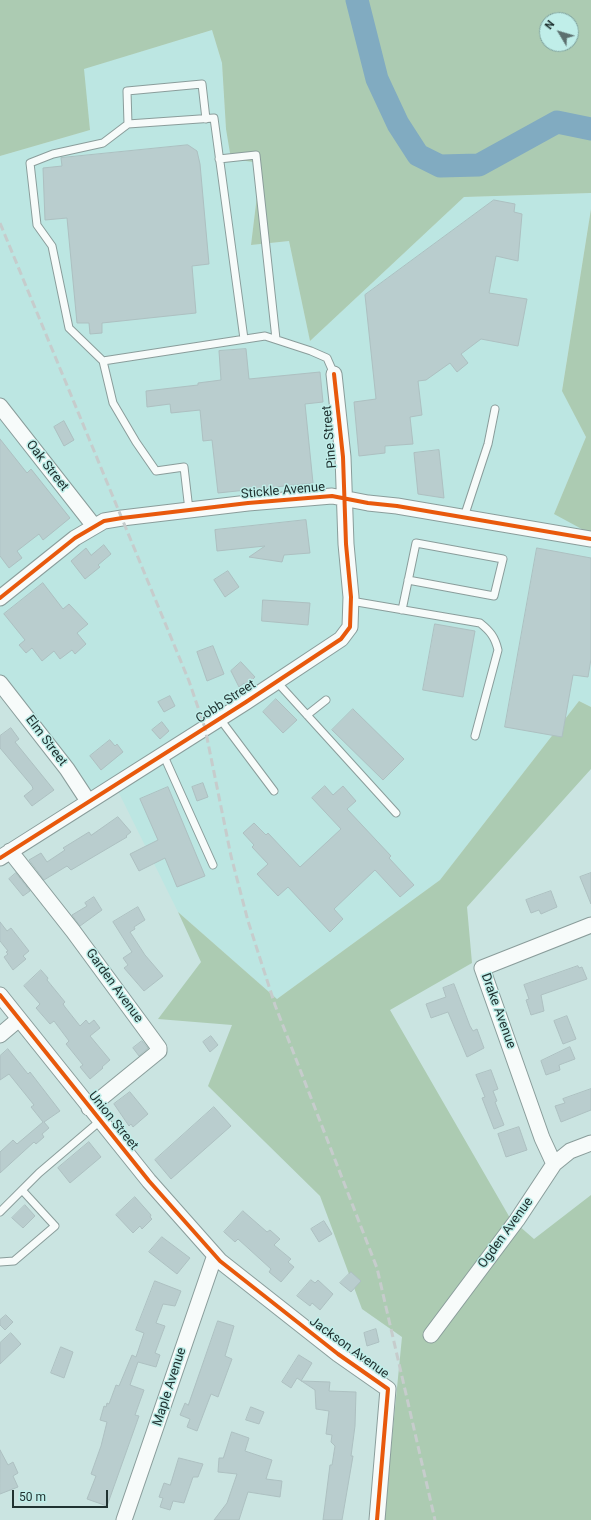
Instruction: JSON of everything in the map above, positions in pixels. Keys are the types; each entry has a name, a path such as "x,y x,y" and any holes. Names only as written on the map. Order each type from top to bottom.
{"street":[{"name":"Pine Street","path":"334,374 346,499"},
{"name":"Oak Street","path":"0,406 94,526"},
{"name":"Stickle Avenue","path":"0,598 75,538 94,526 122,518 189,510 332,496 591,539"},
{"name":"Cobb Street","path":"5,854 220,719 341,640 348,632 351,622 351,601 346,544 346,499"},
{"name":"Elm Street","path":"0,683 67,769 88,801"},
{"name":"Garden Avenue","path":"5,854 73,931 160,1051 146,1064 89,1108"},
{"name":"Drake Avenue","path":"554,1164 537,1125 482,968 591,925"},
{"name":"Union Street","path":"0,995 148,1181 215,1255"},
{"path":"0,1035 19,1019"},
{"name":"Ogden Avenue","path":"431,1335 517,1220 554,1164 570,1151 591,1143"},
{"name":"Maple Avenue","path":"124,1520 215,1255"},
{"name":"Jackson Avenue","path":"215,1255 244,1280 338,1354 388,1389 377,1520"}],"lane":[{"path":"128,124 127,91 202,84 206,119"},
{"path":"189,510 184,467 156,470 136,442 113,403 103,361 69,328 52,246 37,225 30,163 52,154 103,143 128,124 214,118 244,339"},
{"path":"219,160 256,155 276,339"},
{"path":"103,361 265,336 327,358 334,374"},
{"path":"464,517 488,444 495,409"},
{"path":"402,610 408,580 416,543 503,558 494,596 408,580"},
{"path":"351,601 480,623 493,635 498,650 475,736"},
{"path":"277,682 396,813"},
{"path":"307,715 326,700"},
{"path":"220,719 274,791"},
{"path":"163,754 213,865"},
{"path":"0,1212 22,1190 100,1121"},
{"path":"0,1262 14,1262 55,1226 22,1190"}],"shaded area":[{"path":"212,30 222,63 226,129 261,163 251,245 289,241 310,341 464,197 591,193 591,209 562,390 586,437 554,514 591,523 591,707 579,701 440,880 277,999 178,912 114,783 91,796 0,682 0,156 90,130 83,69"}],"green space":[{"path":"0,0 591,0 591,193 464,197 310,341 289,241 251,245 261,163 231,159 226,129 222,63 212,30 84,69 90,130 0,156"},
{"path":"591,209 591,534 554,514 586,437 562,391"},
{"path":"579,701 591,707 591,769 467,907 472,963 390,1010 510,1218 534,1239 591,1195 591,1520 384,1520 402,1337 362,1309 320,1196 208,1086 232,1025 158,1019 201,962 178,912 277,999 440,880"}],"building":[{"path":"188,145 197,151 200,164 209,264 192,266 196,313 102,323 102,333 90,334 89,323 77,323 67,218 45,220 43,168 62,166 61,158"},
{"path":"494,200 515,204 514,212 522,214 518,261 496,256 489,293 527,299 518,346 481,339 461,354 468,363 457,372 450,363 426,380 418,381 422,415 410,417 413,444 385,446 385,453 359,456 354,402 376,399 365,295"},
{"path":"246,349 249,379 320,372 323,402 305,404 313,483 218,493 212,440 203,441 200,410 171,413 170,404 147,407 146,391 198,385 198,383 221,380 219,351"},
{"path":"64,421 74,440 64,446 54,427"},
{"path":"0,439 27,473 31,469 70,518 43,540 39,534 17,551 22,558 9,568 0,556"},
{"path":"439,450 444,498 418,494 414,453"},
{"path":"306,520 310,553 284,555 282,562 249,557 265,546 217,551 215,530"},
{"path":"104,545 111,554 98,565 100,567 85,579 71,561 86,548 91,555"},
{"path":"537,548 591,558 591,659 588,677 573,675 562,737 505,727"},
{"path":"228,571 239,587 225,597 214,580"},
{"path":"43,583 63,609 69,604 88,624 77,633 86,644 75,654 72,650 60,659 54,651 42,661 32,648 26,653 19,645 25,640 4,614"},
{"path":"263,600 310,603 308,625 262,621"},
{"path":"435,624 475,631 463,697 423,690"},
{"path":"213,646 224,674 207,681 197,652"},
{"path":"241,662 255,677 246,686 244,683 239,687 231,671"},
{"path":"170,696 175,706 164,712 158,702"},
{"path":"276,699 297,720 283,733 263,712"},
{"path":"353,709 404,759 383,780 332,730"},
{"path":"162,722 169,731 160,739 152,730"},
{"path":"11,728 19,739 15,742 54,790 32,806 24,796 33,789 32,786 0,748 0,736"},
{"path":"110,740 115,746 117,744 123,752 101,770 90,756"},
{"path":"203,783 208,797 197,801 192,787"},
{"path":"325,786 333,795 343,786 356,801 347,809 391,856 389,858 414,885 400,897 375,870 334,909 343,919 330,932 288,887 278,896 257,874 268,864 252,847 254,845 243,833 254,823 266,835 268,833 300,867 341,829 312,798"},
{"path":"168,787 205,876 177,887 165,858 139,871 130,854 158,840 140,799"},
{"path":"118,817 131,832 126,836 127,837 71,870 67,866 44,880 29,860 41,853 47,862 65,850 63,848 89,832 91,835"},
{"path":"16,873 30,891 23,896 9,879"},
{"path":"591,873 591,904 580,877"},
{"path":"551,891 557,907 541,914 539,910 531,913 526,900"},
{"path":"94,897 102,910 80,926 72,915 87,906 85,903"},
{"path":"138,907 145,920 134,927 135,929 130,932 145,955 163,976 144,991 124,968 128,965 123,958 132,952 113,922"},
{"path":"0,922 7,931 11,928 29,951 23,956 26,959 13,970 4,957 8,954 6,952 8,951 0,941"},
{"path":"578,966 579,968 582,967 587,979 541,995 544,1011 531,1015 526,1000 529,999 524,985"},
{"path":"41,970 65,1002 63,1004 65,1007 80,1026 86,1020 89,1024 94,1020 100,1028 90,1036 110,1060 90,1079 80,1067 83,1065 66,1044 69,1041 54,1021 50,1024 36,1008 40,1004 24,986"},
{"path":"454,984 470,1026 473,1031 477,1029 484,1048 467,1057 448,1012 431,1018 426,1004 446,997 443,988"},
{"path":"567,1016 576,1039 563,1044 554,1021"},
{"path":"211,1036 218,1045 210,1052 203,1042"},
{"path":"142,1041 148,1048 139,1056 133,1048"},
{"path":"570,1047 575,1059 559,1065 560,1070 546,1075 541,1061"},
{"path":"8,1049 28,1074 30,1072 60,1111 44,1122 49,1128 42,1134 44,1137 36,1144 34,1142 0,1173 0,1152 13,1140 17,1144 43,1122 31,1107 34,1105 9,1074 0,1080 0,1056"},
{"path":"491,1070 498,1089 493,1091 497,1101 495,1102 504,1125 494,1129 482,1098 485,1097 476,1075"},
{"path":"591,1089 591,1110 561,1122 555,1106 565,1103 563,1099"},
{"path":"130,1092 148,1114 133,1127 131,1124 129,1126 114,1104"},
{"path":"214,1107 231,1126 171,1179 155,1160"},
{"path":"519,1127 527,1150 506,1157 498,1134"},
{"path":"89,1142 101,1157 70,1183 58,1168"},
{"path":"135,1197 151,1215 150,1217 152,1219 142,1229 140,1226 133,1233 116,1215"},
{"path":"25,1205 35,1216 23,1228 12,1218"},
{"path":"243,1211 267,1232 270,1230 280,1239 274,1245 291,1259 288,1262 294,1267 281,1282 269,1272 271,1269 238,1239 235,1242 224,1232"},
{"path":"324,1221 332,1234 319,1242 311,1229"},
{"path":"162,1237 190,1258 177,1274 149,1252"},
{"path":"351,1272 361,1281 351,1292 340,1283"},
{"path":"311,1280 315,1283 318,1280 333,1294 320,1310 312,1303 310,1306 297,1296"},
{"path":"155,1281 181,1291 175,1306 163,1304 156,1323 165,1326 155,1353 160,1355 156,1367 138,1362 130,1385 144,1390 135,1415 139,1416 107,1506 87,1499 96,1476 91,1474 101,1446 107,1422 100,1420 104,1406 106,1407 107,1403 109,1404 116,1385 119,1386 132,1355 136,1357 144,1333 136,1330"},
{"path":"6,1315 13,1322 5,1330 0,1325 0,1320"},
{"path":"218,1321 234,1326 225,1356 232,1359 218,1397 211,1394 197,1431 187,1427 190,1419 180,1415 185,1403 188,1405"},
{"path":"376,1329 379,1342 367,1346 364,1333"},
{"path":"11,1333 21,1344 0,1364 0,1343"},
{"path":"61,1347 73,1352 64,1378 51,1373"},
{"path":"299,1355 312,1363 301,1381 297,1378 291,1388 282,1382"},
{"path":"302,1381 330,1382 329,1391 356,1392 355,1426 351,1456 353,1456 342,1520 323,1520 330,1465 332,1465 335,1446 331,1442 332,1435 326,1434 329,1411 316,1409 315,1390"},
{"path":"251,1407 264,1412 259,1424 246,1420"},
{"path":"232,1432 249,1438 245,1451 272,1460 266,1479 282,1481 280,1497 248,1492 239,1520 214,1520 227,1503 237,1474 218,1472 219,1458 223,1458"},
{"path":"0,1450 8,1465 13,1462 18,1473 13,1476 18,1487 0,1494"},
{"path":"179,1458 203,1464 198,1477 193,1477 184,1503 173,1501 170,1510 160,1507 163,1498 159,1497 164,1483 170,1485"}],"waterway":[{"path":"357,0 377,79 398,124 418,155 440,166 479,165 557,122 591,129"}],"railway":[{"path":"0,223 189,681 205,728 231,856 248,921 275,1005 377,1268 435,1520"}],"cycle path":[{"path":"0,858 246,702 341,639 350,627 351,597 346,544 343,457 334,374"},
{"path":"0,598 75,538 104,521 248,503 332,496 591,539"},
{"path":"0,995 149,1181 220,1261 338,1354 388,1389 377,1520"}]}
